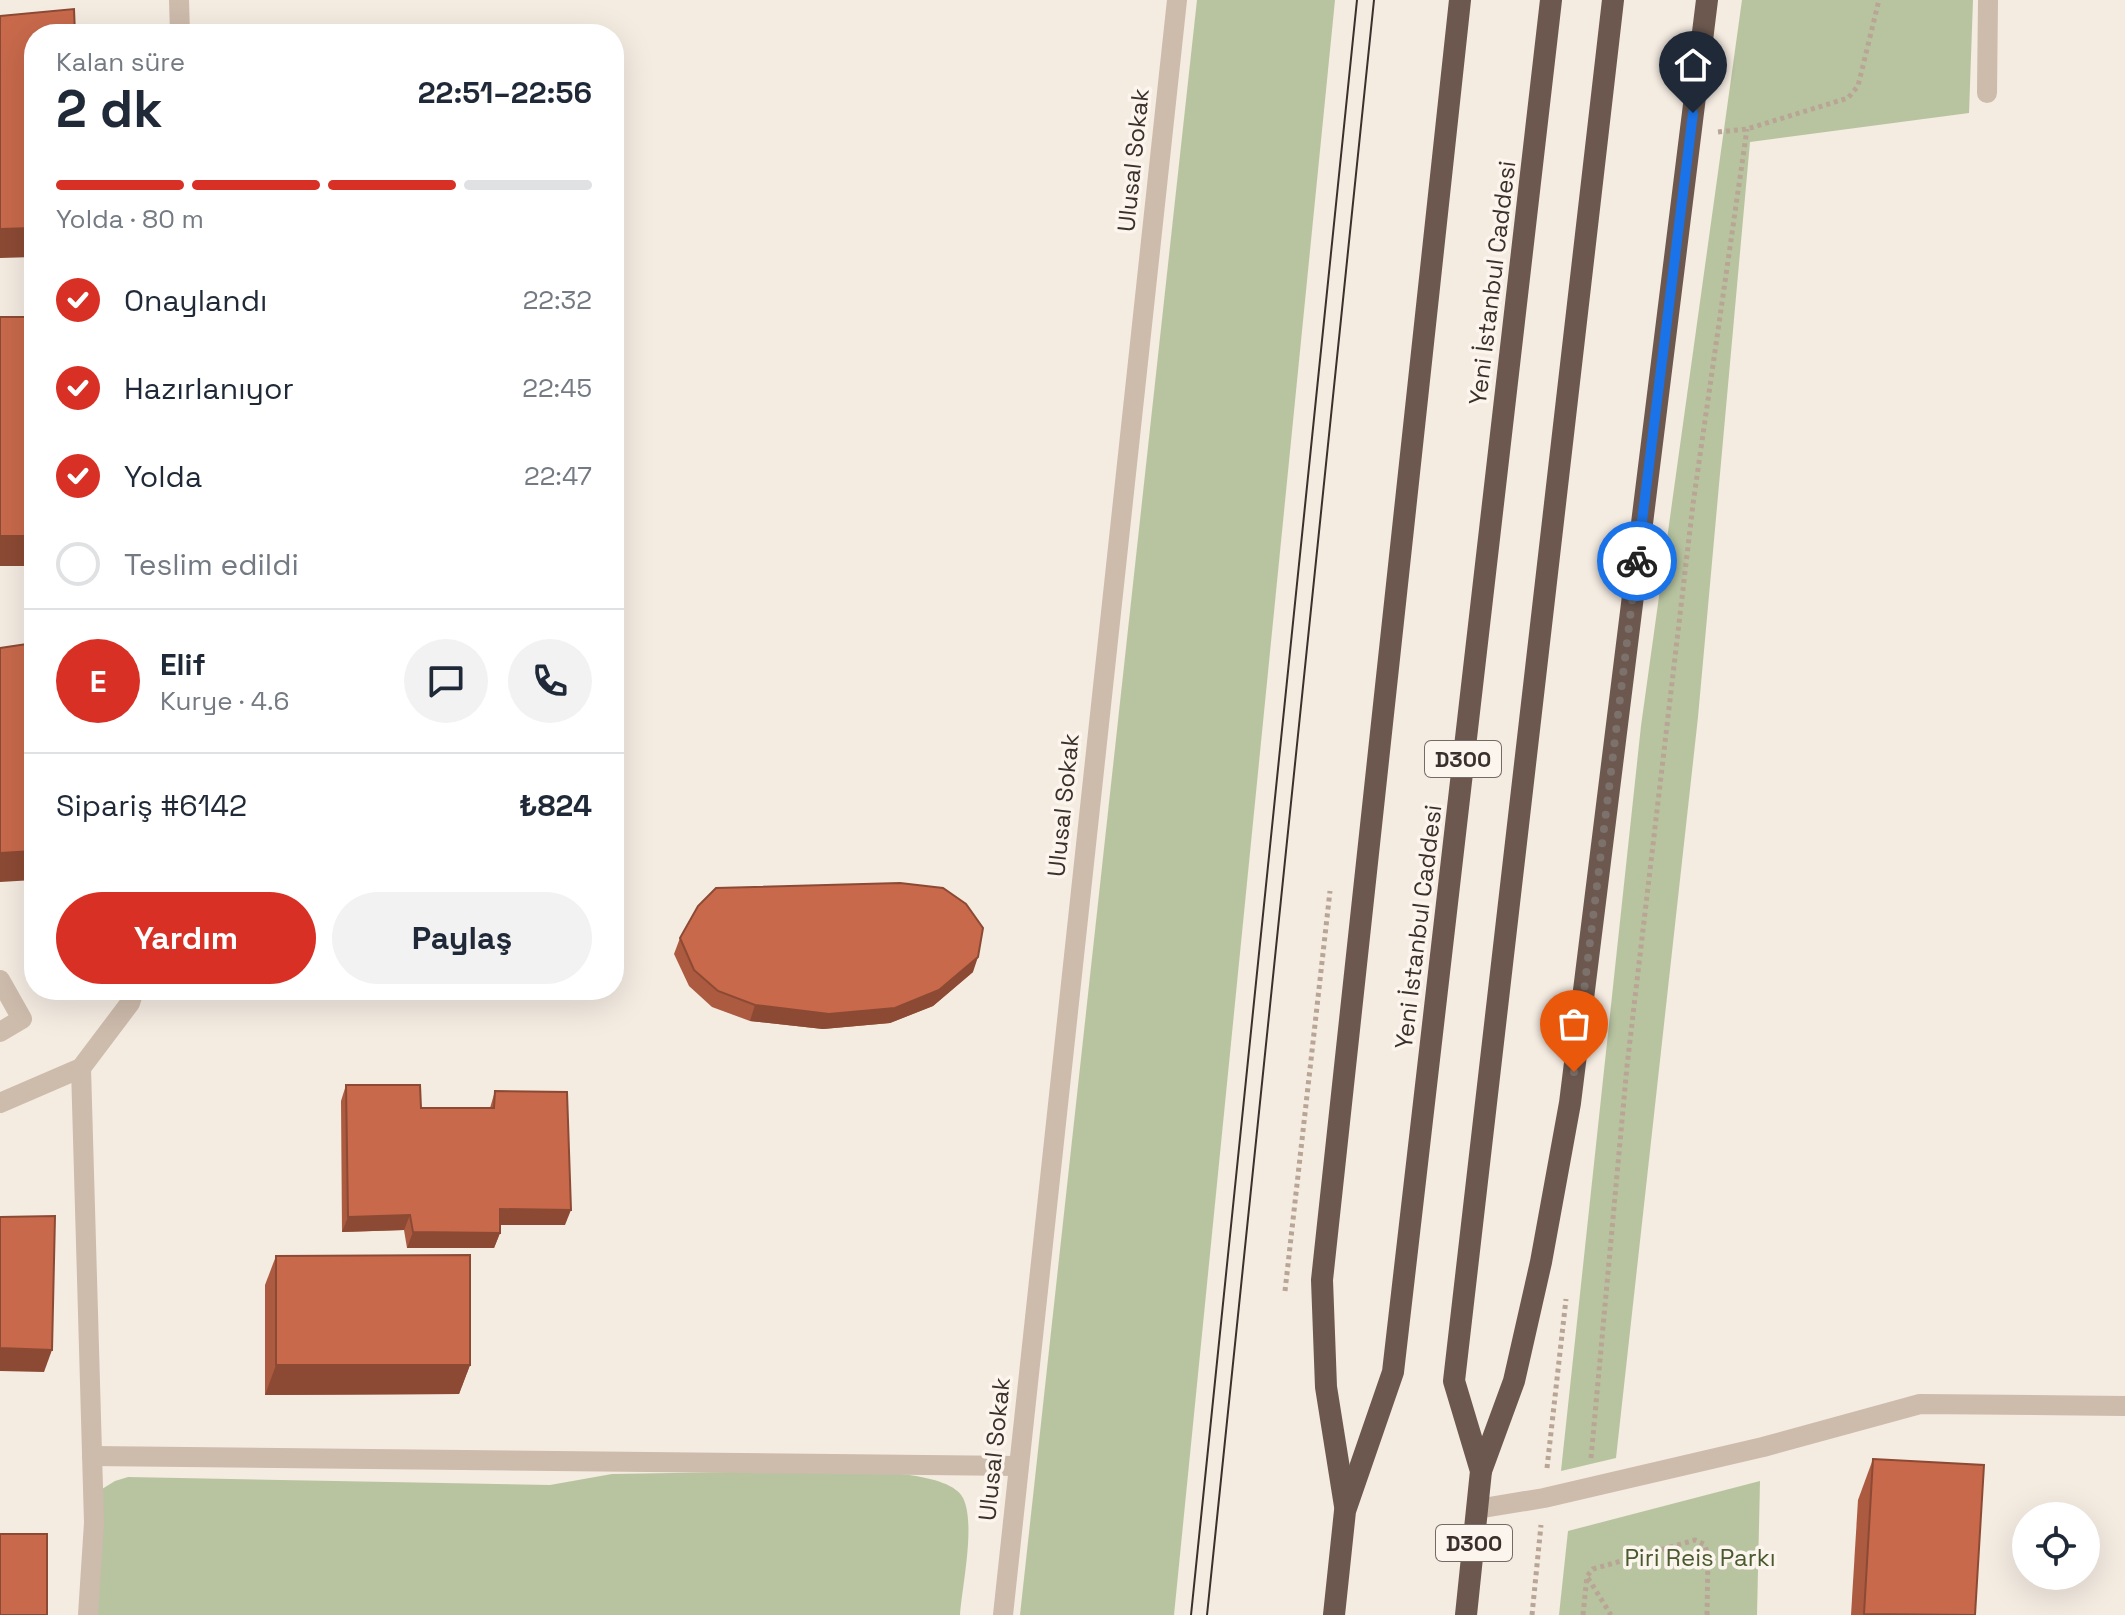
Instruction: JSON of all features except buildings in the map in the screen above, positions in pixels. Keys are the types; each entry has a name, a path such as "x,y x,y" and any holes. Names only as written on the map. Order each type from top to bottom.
{"highway":[{"name":"D300","path":"1345,1511 1326,1387 1322,1280 1460,0"},
{"name":"Yeni İstanbul Caddesi","path":"1334,1615 1345,1511 1393,1372 1551,0"},
{"name":"D300","path":"1481,1471 1454,1381 1613,0"},
{"name":"D300","path":"1466,1615 1481,1471 1514,1381 1541,1262 1570,1103 1707,0"}],"street":[{"path":"179,0 180,24"},
{"name":"Ulusal Sokak","path":"1003,1615 1177,0"},
{"path":"1987,93 1988,0"},
{"path":"0,980 22,1019 0,1032"},
{"path":"0,1103 81,1068 131,1000"},
{"path":"81,1068 94,1523 88,1615"},
{"path":"1477,1509 1544,1498 1763,1447 1920,1404 2125,1406"},
{"path":"92,1456 1018,1466"}],"path":[{"path":"1711,133 1747,129 1848,98 1858,86 1879,0"},
{"path":"1590,1462 1627,1066 1693,504 1747,129"},
{"path":"1532,1615 1544,1498"},
{"path":"1583,1615 1587,1576 1593,1569 1695,1540 1704,1544 1708,1554 1707,1615"},
{"path":"1587,1576 1611,1615"}],"green space":[{"path":"1197,0 1335,0 1174,1615 1020,1615"},
{"path":"1742,0 1973,0 1969,113 1750,142 1698,717 1616,1458 1561,1471 1641,726"},
{"path":"887,1473 935,1480 953,1488 963,1498 968,1523 960,1615 91,1615 102,1489 128,1477 550,1485 612,1474"},
{"name":"Piri Reis Parkı","path":"1760,1481 1757,1615 1559,1615 1568,1531"}],"tram line":[{"path":"1191,1615 1357,0"},
{"path":"1207,1615 1374,0"}],"way so far":[{"path":"1574,1072 1637,561"}],"route":[{"path":"1637,561 1693,113"}]}
